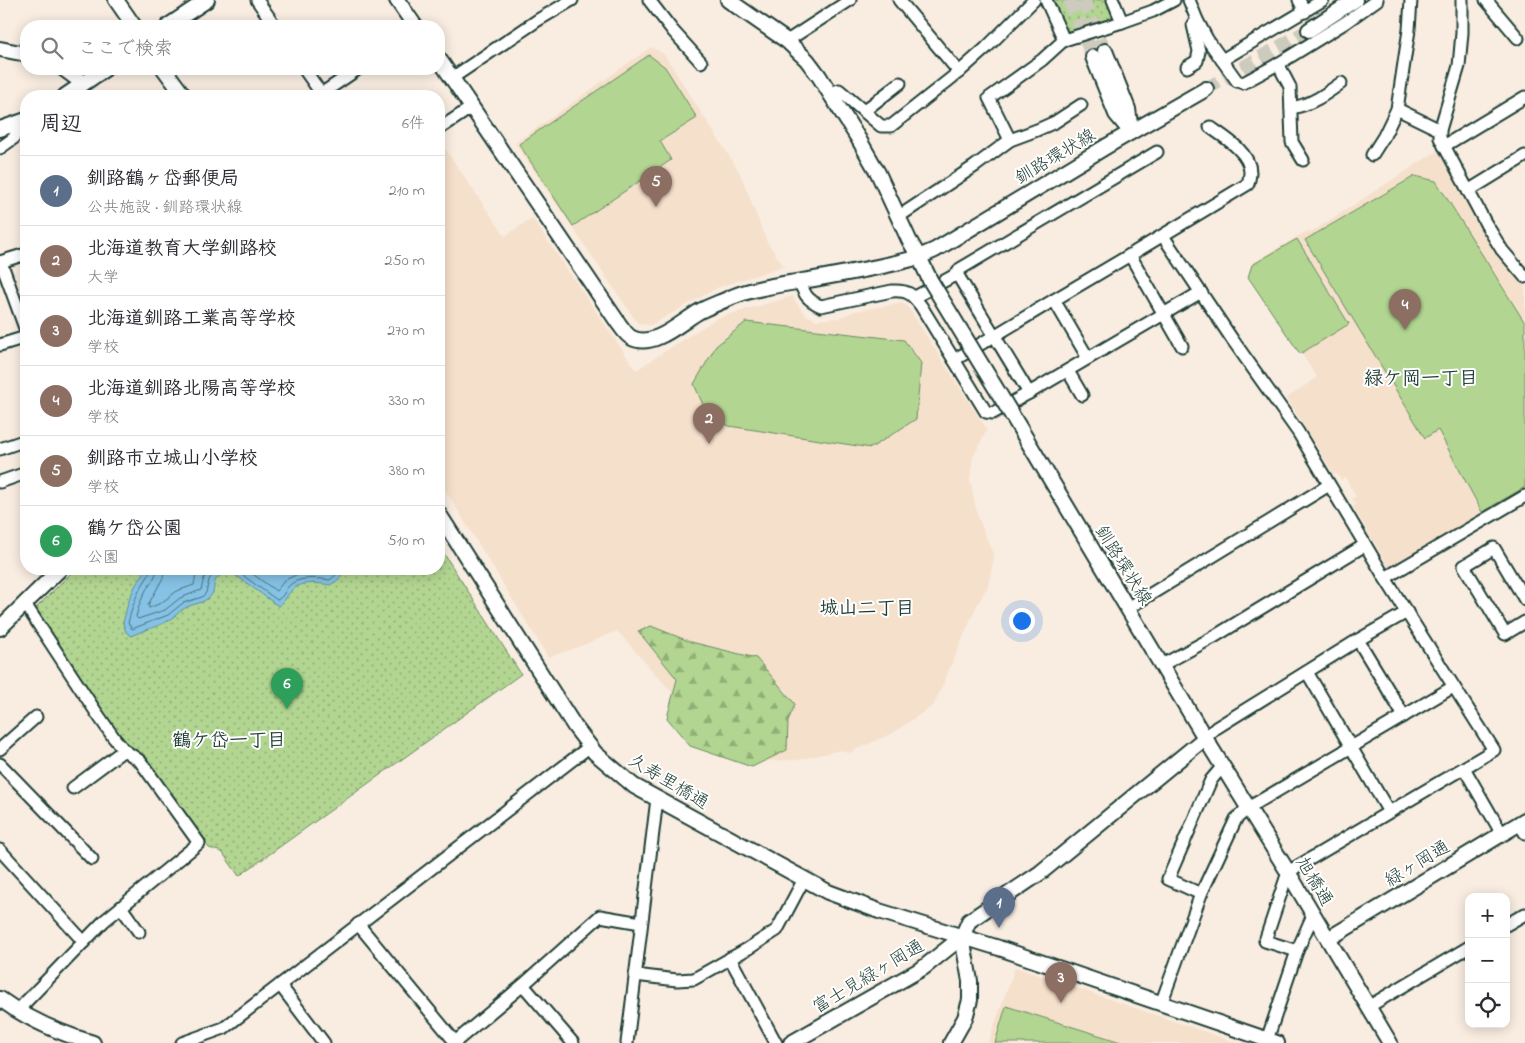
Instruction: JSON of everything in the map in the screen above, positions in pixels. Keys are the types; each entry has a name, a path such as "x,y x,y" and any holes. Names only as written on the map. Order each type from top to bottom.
{"street":[{"path":"116,0 130,20"},
{"path":"177,20 207,0"},
{"path":"257,0 271,20"},
{"path":"397,0 411,20"},
{"path":"452,78 538,20 572,0"},
{"path":"649,0 673,31 701,62"},
{"path":"445,68 619,324 632,338 642,341 652,340 701,311 734,296 769,286 898,263 919,257 878,173 819,76 807,60 787,41 728,0"},
{"path":"787,41 850,0"},
{"path":"899,0 959,72"},
{"path":"830,93 838,90 881,126 891,126 959,72 1034,0"},
{"path":"1046,0 1064,40"},
{"path":"1113,0 1122,22"},
{"path":"1010,140 989,98 1042,60 1064,40 1153,11 1174,0"},
{"path":"1190,0 1206,40 1237,81 1243,83 1346,22 1377,0"},
{"path":"1299,0 1305,12"},
{"path":"1222,60 1323,0"},
{"path":"1309,30 1355,0"},
{"path":"1372,156 1398,109 1409,30 1411,0"},
{"path":"1462,0 1459,66 1440,130 1440,138 1486,224 1502,250 1525,277"},
{"path":"1486,0 1518,38"},
{"path":"1187,67 1197,61 1199,51 1192,25 1197,20"},
{"path":"0,49 20,53"},
{"path":"1099,54 1128,109 1131,132"},
{"path":"1278,64 1290,87 1292,142 1302,160"},
{"path":"72,75 83,83"},
{"path":"73,90 96,75"},
{"path":"168,75 180,90"},
{"path":"308,75 319,90"},
{"path":"329,90 350,75"},
{"path":"1291,108 1303,106 1324,96 1341,82"},
{"path":"864,111 900,83"},
{"name":"釧路環状線","path":"1205,738 930,280 919,257 935,250 1206,89"},
{"path":"1444,146 1525,97"},
{"path":"898,217 975,166 1010,140 1055,122 1081,105"},
{"path":"445,125 472,107"},
{"path":"1398,109 1440,130"},
{"path":"0,129 20,123"},
{"path":"0,148 14,138 20,127"},
{"path":"954,360 1248,184 1250,170 1246,160 1235,144 1210,127"},
{"path":"915,298 957,274 960,268 1157,152"},
{"path":"1468,191 1525,156"},
{"path":"1163,236 1298,432 1385,578 1494,750 1288,872 1265,941 1297,951"},
{"path":"1130,255 1182,346"},
{"path":"20,256 0,262 20,315"},
{"path":"957,274 1028,393"},
{"path":"799,281 811,302 821,306 892,291 901,290 912,294 986,412 993,413 1201,292"},
{"path":"1054,300 1088,358"},
{"path":"0,345 20,339"},
{"path":"1068,370 1082,395"},
{"path":"0,449 20,442"},
{"path":"0,482 20,475"},
{"path":"1128,608 1329,485"},
{"path":"1385,578 1525,496"},
{"name":"久寿里橋通","path":"445,523 589,747 634,786 828,892 1272,1041"},
{"path":"1162,665 1212,638 1365,545"},
{"path":"1525,600 1494,548 1464,566 1505,634 1525,622"},
{"path":"0,628 54,575"},
{"path":"17,1011 121,907 199,843 140,761 124,750 96,712 25,604"},
{"path":"951,1043 965,1018 970,1000 970,981 962,937 969,921 1040,873 1216,728 1358,640 1407,612"},
{"path":"1358,640 1404,716"},
{"path":"1307,672 1389,812"},
{"path":"1162,1004 1201,894 1236,819 1248,808 1453,687"},
{"path":"0,749 36,717"},
{"name":"旭橋通","path":"1205,738 1390,1043"},
{"path":"182,1043 224,1028 589,747"},
{"path":"74,788 124,750"},
{"path":"0,764 92,860"},
{"path":"1201,894 1168,879 1211,780 1223,766"},
{"path":"1464,768 1502,834"},
{"path":"627,1043 657,799"},
{"name":"緑ヶ岡通","path":"1328,939 1502,834 1523,826"},
{"path":"0,850 84,942"},
{"path":"635,975 677,980 694,978 763,940 776,930 804,879"},
{"path":"121,907 139,932"},
{"path":"1510,923 1525,914"},
{"path":"1272,1041 1297,951 1313,915"},
{"path":"358,924 455,1043 600,916 641,922"},
{"name":"富士見緑ヶ岡通","path":"791,1043 923,968 962,937"},
{"path":"1368,1007 1465,949"},
{"path":"730,958 776,1043"},
{"path":"523,985 573,1043"},
{"path":"280,986 324,1043"},
{"path":"0,999 17,1011 52,1030 93,1043"}],"shaded area":[{"path":"651,47 664,54 740,173 767,242 784,266 717,288 651,325 639,324 634,318 515,143"},
{"path":"445,149 505,236 532,218 636,370 717,318 793,296 806,315 816,320 838,318 855,311 902,303 908,307 987,430 973,457 970,480 978,517 994,556 988,586 977,605 934,705 893,733 848,753 841,750 798,760 738,762 712,737 617,631 548,657 445,490"},
{"path":"1440,149 1497,250 1525,283 1525,490 1393,566 1388,566 1353,507 1356,504 1352,499 1356,497 1345,477 1341,480 1337,473 1334,475 1287,398 1317,377 1250,278 1251,264 1307,231 1310,233"},
{"path":"1015,967 1238,1043 988,1043"}],"green space":[{"path":"1053,0 1109,0 1116,17 1066,32"},
{"path":"649,55 665,67 697,118 660,141 671,160 573,226 519,144"},
{"path":"1415,176 1436,181 1525,323 1525,487 1482,512 1438,430 1425,438 1305,240"},
{"path":"1297,239 1349,324 1300,354 1248,277 1252,265"},
{"path":"746,322 904,340 921,363 916,419 871,448 729,426 707,414 694,384 716,346"},
{"path":"445,555 521,674 239,876 222,852 209,848 142,757 125,744 36,608 69,575 445,575"},
{"path":"651,626 691,642 756,658 795,704 788,721 787,750 752,767 690,746 667,718 677,679 638,631"},
{"path":"1006,1006 1124,1043 995,1043"}],"water":[{"path":"143,575 222,575 215,581 213,592 207,599 185,608 172,619 131,636 126,632 123,623 135,586"},
{"path":"235,575 342,575 330,585 304,584 299,586 291,591 278,606"}],"tunnel":[{"path":"1069,0 1093,57"},
{"path":"1083,0 1105,51"},
{"path":"1206,89 1309,30"}],"place":[{"name":"釧路市立城山小学校","path":"656,207"},
{"name":"北海道釧路北陽高等学校","path":"1405,330"},
{"name":"北海道教育大学釧路校","path":"709,444"},
{"name":"鶴ケ岱公園","path":"287,709"},
{"name":"釧路鶴ヶ岱郵便局","path":"999,928"},
{"name":"北海道釧路工業高等学校","path":"1061,1003"}],"district":[{"name":"緑ケ岡一丁目","path":"1421,377"},
{"name":"城山二丁目","path":"867,607"},
{"name":"鶴ケ岱一丁目","path":"229,739"}]}
